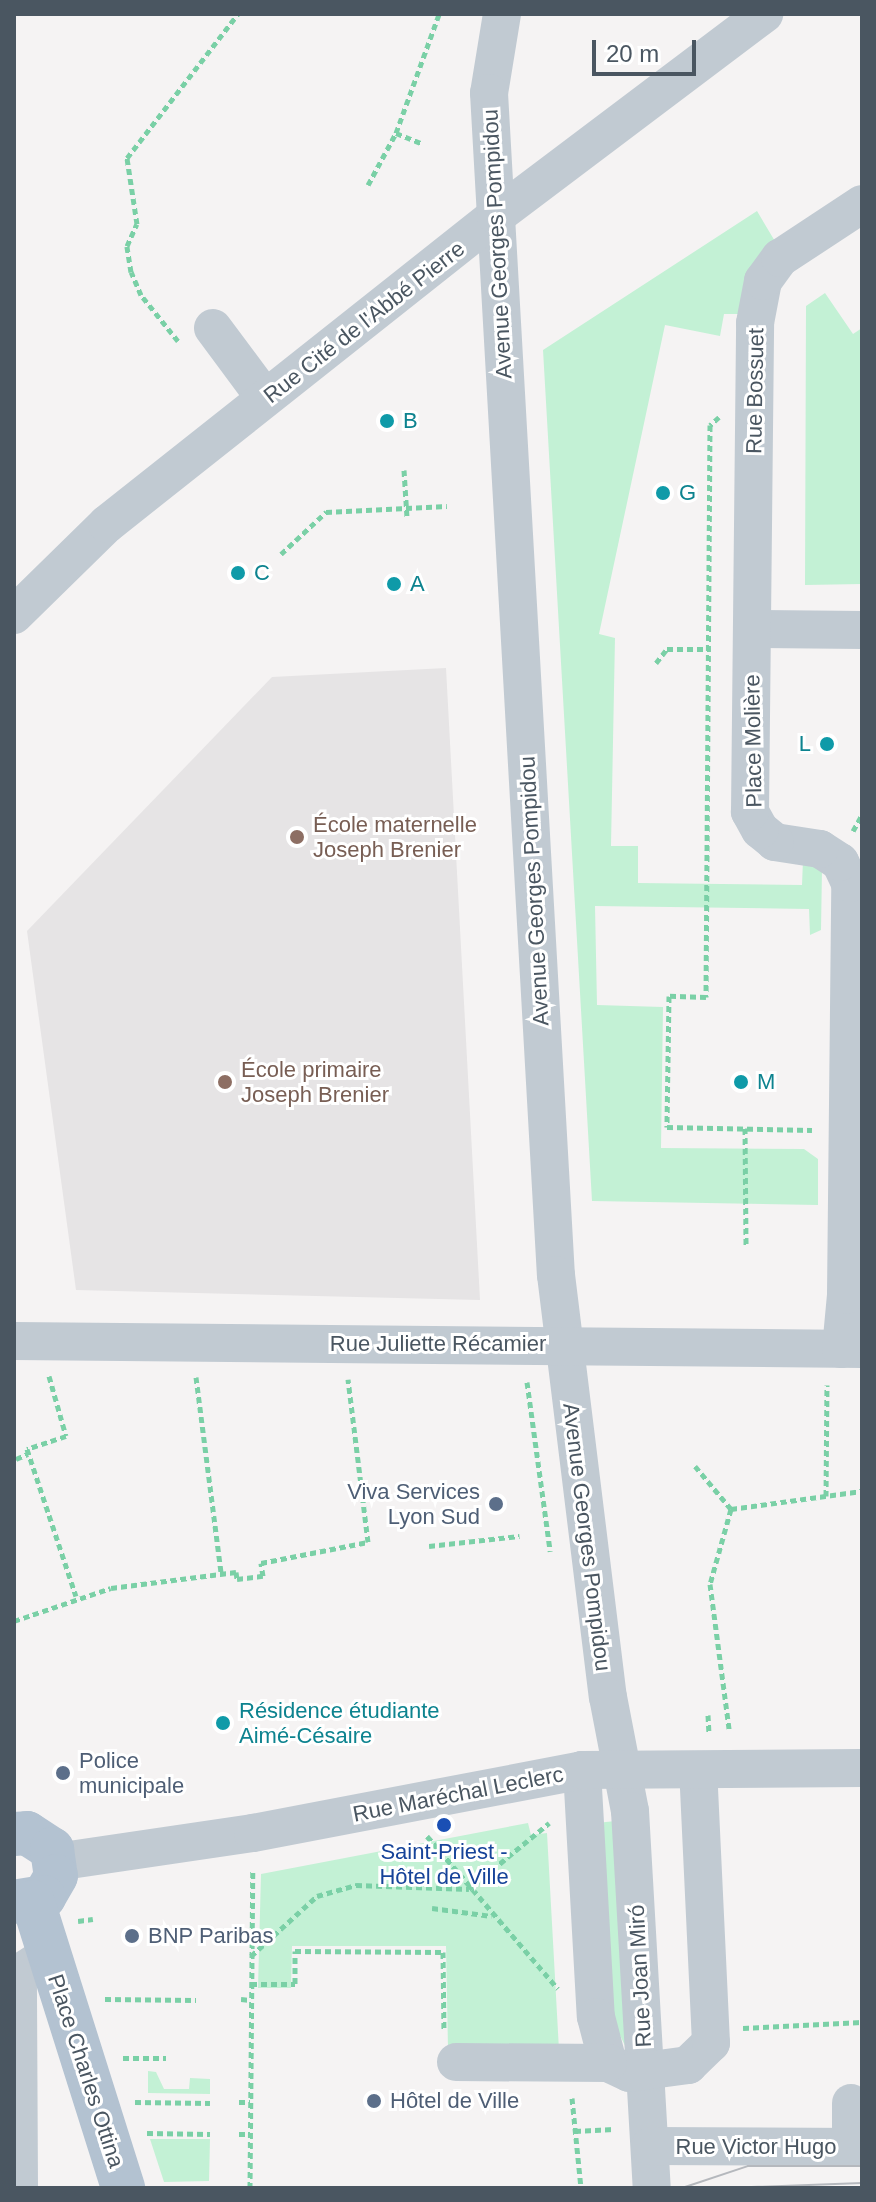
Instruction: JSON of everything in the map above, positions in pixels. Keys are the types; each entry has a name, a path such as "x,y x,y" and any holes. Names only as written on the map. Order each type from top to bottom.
{"main road":[{"path":"14,1834 41,1839 56,1862 52,1887 24,1902"},
{"name":"Place Charles Ottina","path":"24,1902 49,1954 123,2188"}],"street":[{"name":"Avenue Georges Pompidou","path":"502,14 489,93 564,1345 600,1768"},
{"name":"Rue Cité de l'Abbé Pierre","path":"14,615 107,524 462,247 496,216 764,14"},
{"name":"Rue Bossuet","path":"753,629 755,323 763,281 780,258 862,204"},
{"path":"200,340 265,398"},
{"path":"753,629 862,630"},
{"name":"Place Molière","path":"753,629 750,812 760,830 775,842 820,849 840,862 850,883 856,1046 843,1349"},
{"name":"Rue Juliette Récamier","path":"14,1341 843,1349"},
{"path":"600,1768 584,1818 596,2017 608,2063"},
{"name":"Rue Maréchal Leclerc","path":"56,1862 253,1833 600,1768 862,1768"},
{"name":"Rue Joan Miró","path":"600,1768 630,1811 652,2188"},
{"path":"450,2051 608,2063 619,2072 645,2073 696,2062 711,2043 698,1770"},
{"name":"Place Charles Ottina","path":"19,2188 18,1974 49,1954"},
{"path":"851,2103 857,2147"},
{"name":"Rue Victor Hugo","path":"650,2146 857,2147"}],"path":[{"path":"200,340 141,295 131,272 127,246 137,224 127,158 238,14"},
{"path":"368,185 396,133 439,14"},
{"path":"396,133 423,144"},
{"path":"755,385 710,425 706,997 669,996 667,1127 818,1130 818,1144"},
{"path":"404,470 407,518"},
{"path":"281,554 326,512 447,506"},
{"path":"656,663 667,649 709,649"},
{"path":"745,1128 746,1245"},
{"path":"826,1496 843,1349"},
{"path":"46,1367 66,1436 27,1449 76,1596"},
{"path":"194,1368 221,1574"},
{"path":"14,1621 76,1596 236,1572 237,1579 263,1576 261,1563 368,1542 347,1371"},
{"path":"16,1459 28,1454"},
{"path":"695,1466 731,1509"},
{"path":"731,1509 862,1491"},
{"path":"729,1729 710,1584 731,1509"},
{"path":"429,1546 519,1536"},
{"path":"401,1805 492,1916 564,1995"},
{"path":"251,1956 317,1896 356,1885 469,1889 543,1823 584,1818"},
{"path":"250,2188 253,1833"},
{"path":"432,1908 492,1916"},
{"path":"251,1984 295,1984 295,1951 443,1952 450,2051"},
{"path":"100,1999 196,2000"},
{"path":"241,1999 250,2000"},
{"path":"736,2043 740,2028 862,2022"},
{"path":"240,2030 250,2030"},
{"path":"119,2058 166,2058"},
{"path":"118,2102 210,2103"},
{"path":"239,2102 250,2102"},
{"path":"150,2133 210,2134"},
{"path":"239,2134 249,2134"}],"shaded area":[{"path":"446,668 480,1300 76,1290 27,931 272,677"}],"green space":[{"path":"757,211 776,243 741,314 724,314 720,336 665,325 599,634 615,638 611,846 638,846 638,883 802,885 803,860 822,869 821,930 810,935 809,909 595,906 597,1005 663,1007 661,1148 804,1149 818,1159 818,1205 592,1201 543,350"},
{"path":"825,293 853,334 862,328 862,584 805,585 806,306"},
{"path":"616,1821 628,2052 610,2014 596,1823"},
{"path":"528,1823 531,1835 547,1833 559,2050 448,2049 446,1946 292,1946 291,1988 258,1988 261,1874"},
{"path":"148,2071 156,2072 164,2089 189,2089 190,2078 210,2079 210,2094 148,2093"},
{"path":"150,2139 210,2139 209,2181 164,2182"}],"tram line":[{"path":"682,2188 748,2166 862,2166"},
{"path":"726,2188 862,2183"}],"place":[{"name":"B","path":"387,421"},
{"name":"G","path":"663,493"},
{"name":"C","path":"238,573"},
{"name":"A","path":"394,584"},
{"name":"L","path":"827,744"},
{"name":"École maternelle Joseph Brenier","path":"297,837"},
{"name":"École primaire Joseph Brenier","path":"225,1082"},
{"name":"M","path":"741,1082"},
{"name":"Viva Services Lyon Sud","path":"496,1504"},
{"name":"Résidence étudiante Aimé-Césaire","path":"223,1723"},
{"name":"Police municipale","path":"63,1773"},
{"name":"Saint-Priest - Hôtel de Ville","path":"444,1825"},
{"name":"BNP Paribas","path":"132,1936"},
{"name":"Hôtel de Ville","path":"374,2101"}]}
